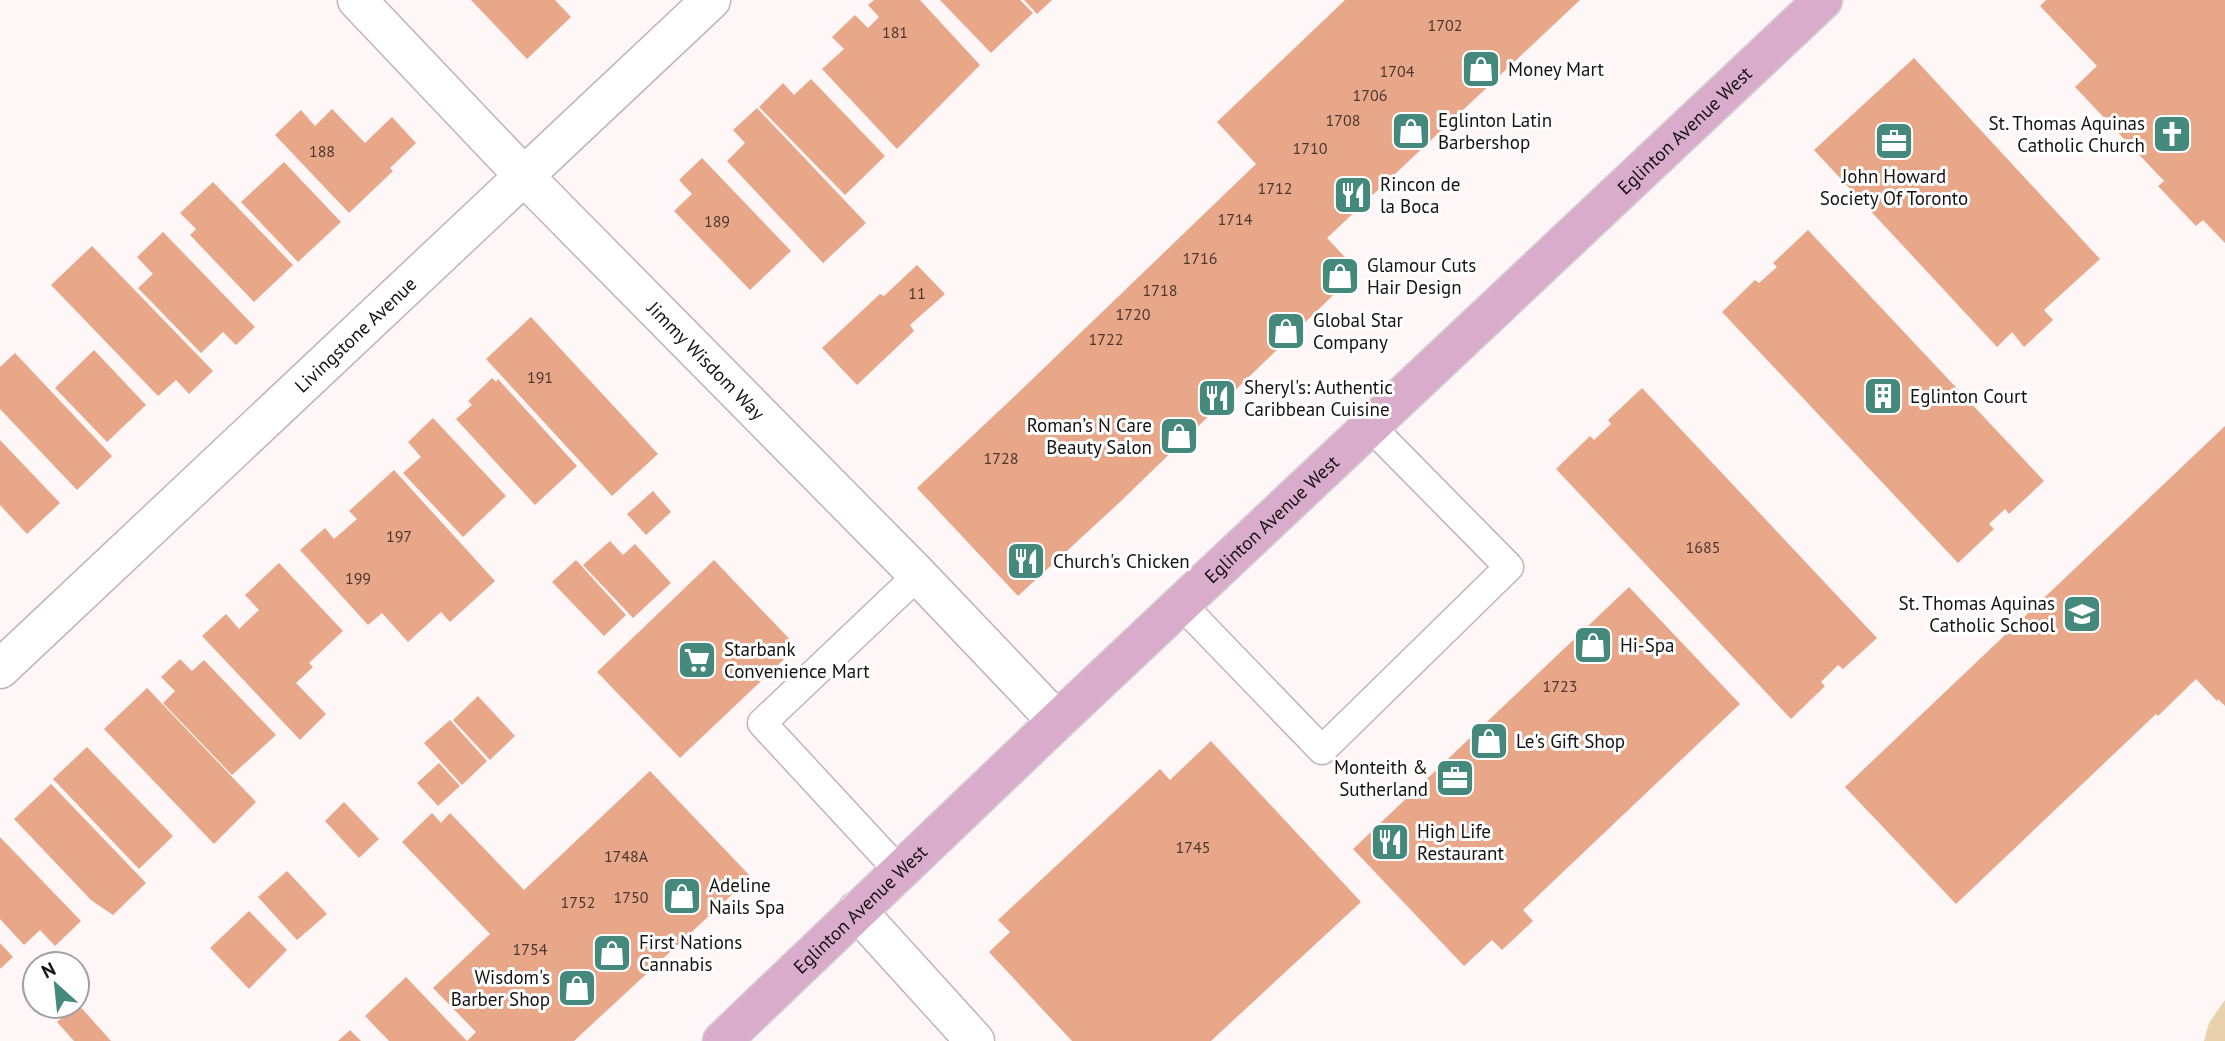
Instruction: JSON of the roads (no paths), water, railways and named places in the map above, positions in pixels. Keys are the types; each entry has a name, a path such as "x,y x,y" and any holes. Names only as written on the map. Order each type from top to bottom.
{"main road":[{"name":"Eglinton Avenue West","path":"722,1041 1057,721 1823,0"}],"street":[{"name":"Jimmy Wisdom Way","path":"357,0 524,176 918,575 1057,721"},
{"name":"Livingstone Avenue","path":"0,668 711,0"},
{"path":"857,911 975,1041"}],"lane":[{"path":"1181,604 1322,750 1509,567 1370,426"},
{"path":"899,871 762,723 918,575"}],"place":[{"name":"Money Mart","path":"1481,69"},
{"name":"Eglinton Latin Barbershop","path":"1411,131"},
{"name":"St. Thomas Aquinas Catholic Church","path":"2172,134"},
{"name":"John Howard Society Of Toronto","path":"1894,141"},
{"name":"Rincon de la Boca","path":"1353,195"},
{"name":"Glamour Cuts Hair Design","path":"1340,276"},
{"name":"Global Star Company","path":"1286,331"},
{"name":"Eglinton Court","path":"1883,396"},
{"name":"Sheryl's: Authentic Caribbean Cuisine","path":"1217,398"},
{"name":"Roman’s N Care Beauty Salon","path":"1179,436"},
{"name":"Church's Chicken","path":"1026,561"},
{"name":"St. Thomas Aquinas Catholic School","path":"2082,614"},
{"name":"Hi-Spa","path":"1593,645"},
{"name":"Starbank Convenience Mart","path":"697,660"},
{"name":"Le's Gift Shop","path":"1489,741"},
{"name":"Monteith & Sutherland","path":"1455,778"},
{"name":"High Life Restaurant","path":"1390,842"},
{"name":"Adeline Nails Spa","path":"682,896"},
{"name":"First Nations Cannabis","path":"612,953"},
{"name":"Wisdom's Barber Shop","path":"577,988"}]}
